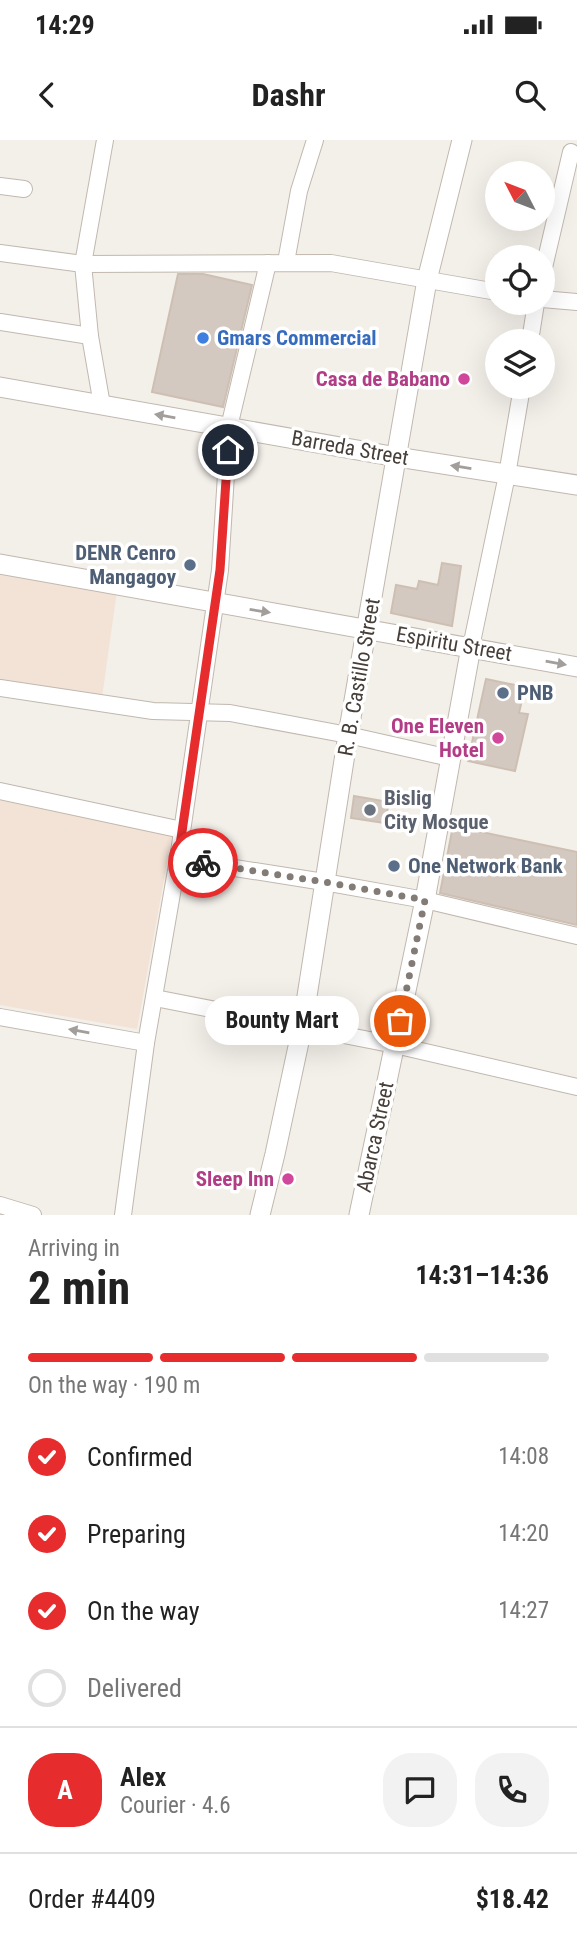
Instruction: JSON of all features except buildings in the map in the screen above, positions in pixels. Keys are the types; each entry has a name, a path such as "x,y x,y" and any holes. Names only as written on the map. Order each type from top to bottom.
{"street":[{"path":"102,405 90,336 83,264 104,140"},
{"path":"286,262 299,191 315,140"},
{"name":"R. B. Castillo Street","path":"260,1215 302,1028 348,734 427,280 462,140"},
{"path":"549,245 571,152"},
{"path":"0,186 24,188"},
{"path":"0,253 83,264 331,263 485,290"},
{"path":"123,1215 146,1043 178,859 215,604 229,427 268,263"},
{"path":"555,300 577,302"},
{"path":"0,321 90,336"},
{"name":"Barreda Street","path":"0,387 397,457 577,485"},
{"path":"471,647 520,399"},
{"name":"Espiritu Street","path":"0,564 577,667"},
{"name":"Abarca Street","path":"359,1215 425,900 471,647"},
{"path":"0,688 153,711 230,713 348,734 450,758"},
{"path":"0,791 182,830"},
{"path":"178,859 425,900 577,936"},
{"path":"155,998 395,1045 577,1087"},
{"path":"0,1017 146,1043"},
{"path":"1,1209 33,1215"}],"shaded area":[{"path":"0,570 117,591 102,697 0,681"},
{"path":"0,793 173,829 137,1029 0,1005"}],"way so far":[{"path":"203,863 425,900 400,1021"}],"place":[{"name":"Gmars Commercial","path":"203,338"},
{"name":"Casa de Babano","path":"464,379"},
{"name":"DENR Cenro Mangagoy","path":"190,565"},
{"name":"PNB","path":"503,693"},
{"name":"One Eleven Hotel","path":"498,738"},
{"name":"Bislig City Mosque","path":"370,810"},
{"name":"One Network Bank","path":"394,866"},
{"name":"Bounty Mart","path":"400,1021"},
{"name":"Sleep Inn","path":"288,1179"}],"route":[{"path":"203,863 178,859 220,570 228,450"}]}
